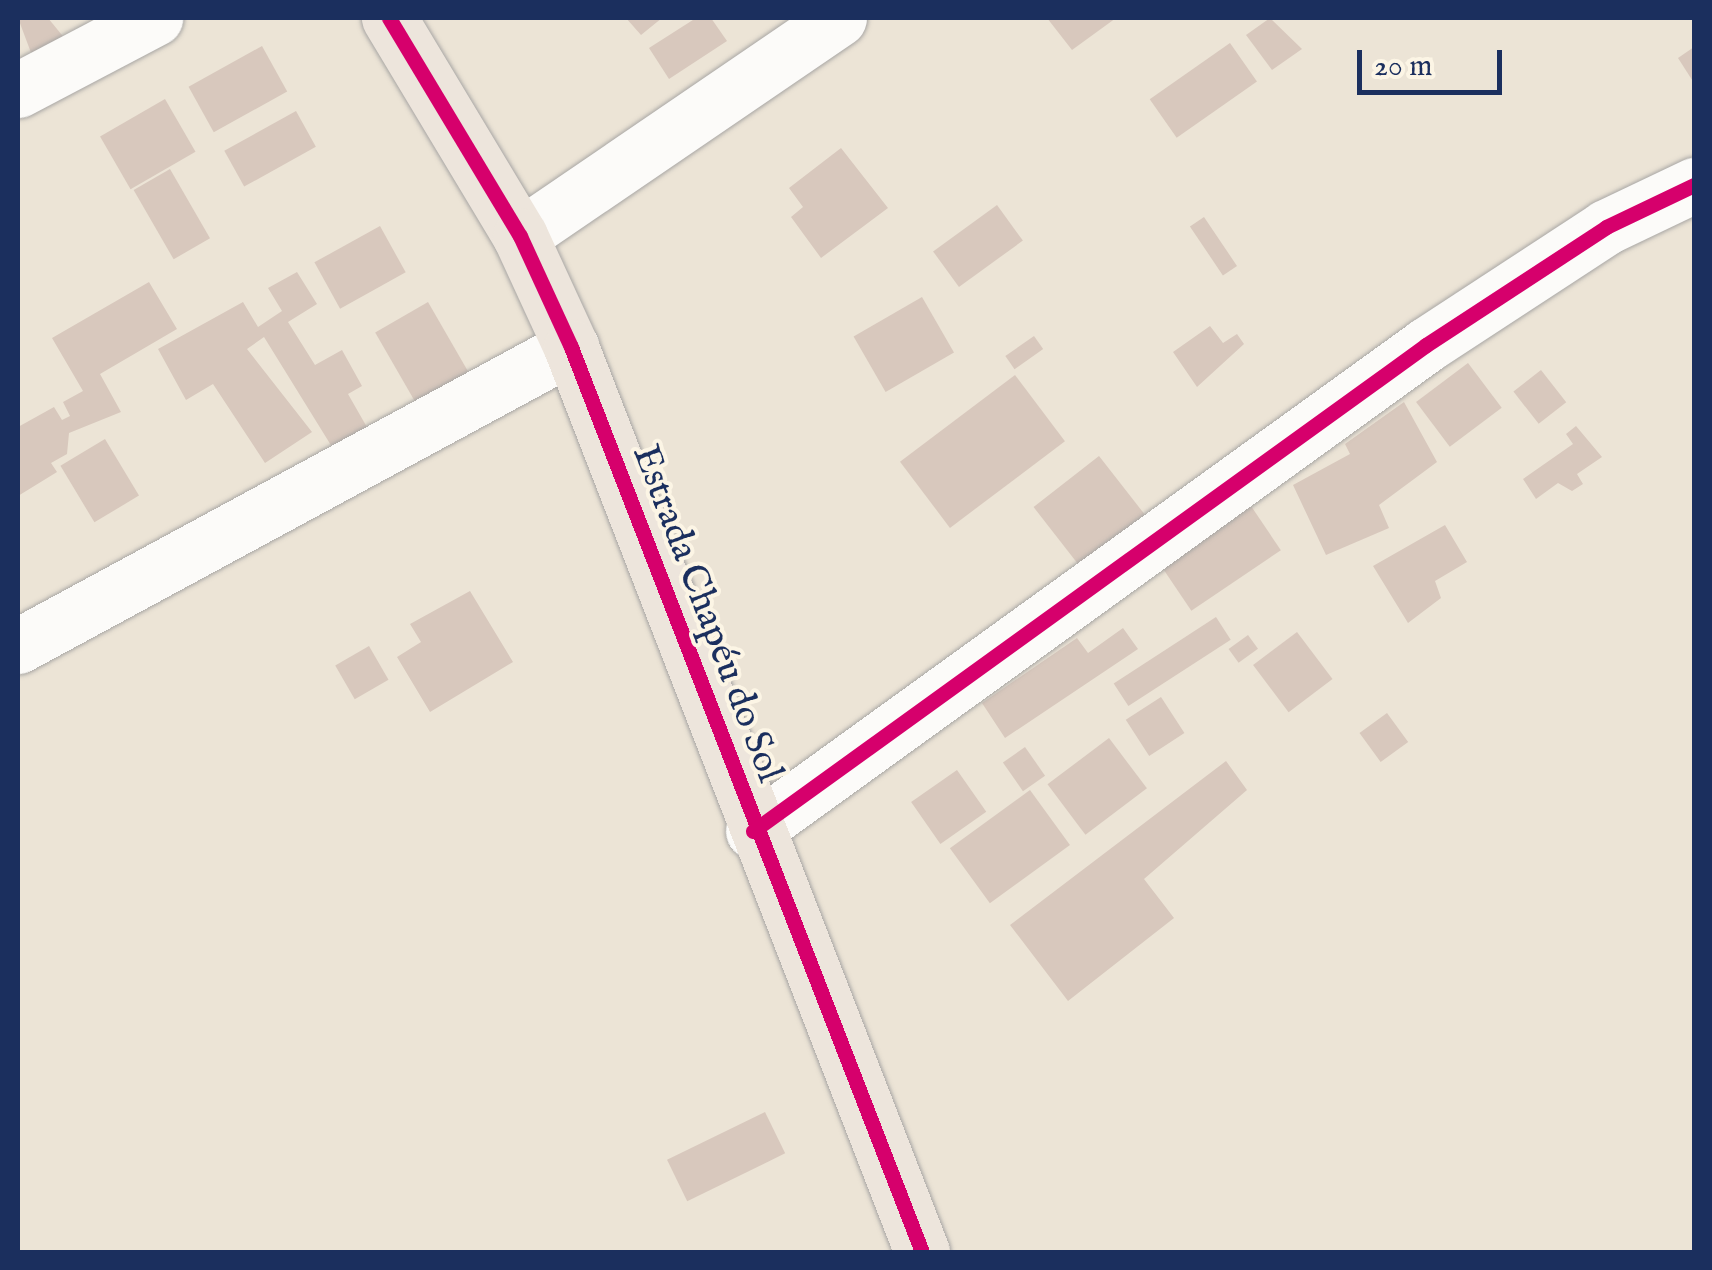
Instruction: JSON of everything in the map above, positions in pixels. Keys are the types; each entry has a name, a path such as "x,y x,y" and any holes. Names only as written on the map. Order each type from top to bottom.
{"main road":[{"name":"Estrada Chapéu do Sol","path":"389,18 520,236 571,347 752,832 922,1252"}],"street":[{"path":"18,90 155,18"},
{"path":"520,236 839,18"},
{"path":"752,832 1426,345 1606,227 1694,185"},
{"path":"18,646 571,347"}],"building":[{"path":"18,18 48,18 66,40 33,58"},
{"path":"626,18 662,18 641,35"},
{"path":"696,18 711,18 727,41 669,79 649,48"},
{"path":"1047,18 1116,18 1072,50"},
{"path":"1270,18 1302,49 1272,70 1246,35"},
{"path":"1230,43 1257,82 1177,138 1150,99"},
{"path":"262,46 287,91 214,132 189,87"},
{"path":"1694,47 1694,83 1678,58"},
{"path":"165,99 196,152 131,189 100,136"},
{"path":"296,111 316,147 244,187 224,151"},
{"path":"841,148 888,208 821,258 791,217 803,207 789,188"},
{"path":"170,169 210,238 174,259 134,190"},
{"path":"997,205 1023,241 959,287 933,251"},
{"path":"1204,217 1237,266 1223,275 1190,227"},
{"path":"380,226 406,272 340,309 314,262"},
{"path":"297,272 317,304 288,322 315,365 342,350 362,386 348,394 372,436 337,455 264,337 247,349 312,432 265,463 213,384 186,400 158,349 243,302 258,327 282,311 268,288"},
{"path":"149,282 177,329 100,374 121,412 69,433 67,454 51,463 57,472 18,496 18,427 54,407 62,420 70,416 63,402 83,391 52,338"},
{"path":"922,297 954,352 886,392 854,336"},
{"path":"428,302 473,380 420,410 375,332"},
{"path":"1210,326 1223,343 1237,334 1244,344 1197,387 1173,352"},
{"path":"1034,336 1043,349 1015,369 1005,356"},
{"path":"1468,363 1502,408 1450,447 1416,402"},
{"path":"1541,370 1566,402 1539,424 1513,392"},
{"path":"1015,375 1065,441 950,528 900,462"},
{"path":"1404,402 1437,462 1379,505 1389,528 1326,555 1293,485 1350,454 1345,444"},
{"path":"1576,426 1602,457 1577,474 1583,484 1572,491 1558,483 1536,499 1523,479 1573,444 1566,434"},
{"path":"105,439 139,496 94,522 60,466"},
{"path":"1099,456 1156,529 1091,580 1034,507"},
{"path":"1249,503 1281,550 1191,611 1159,563"},
{"path":"1445,525 1467,562 1435,581 1441,598 1408,623 1373,566"},
{"path":"470,591 513,662 430,712 397,657 421,642 410,624"},
{"path":"1216,617 1231,640 1128,706 1114,683"},
{"path":"1123,628 1138,649 1005,738 982,703 1077,638 1088,653"},
{"path":"1297,632 1333,679 1289,712 1253,665"},
{"path":"1248,635 1258,649 1239,663 1229,649"},
{"path":"369,646 389,680 355,699 335,666"},
{"path":"1161,697 1184,733 1149,756 1126,720"},
{"path":"1387,713 1408,742 1381,762 1359,733"},
{"path":"1109,738 1147,788 1085,835 1048,784"},
{"path":"1025,747 1045,776 1023,791 1003,762"},
{"path":"1226,761 1247,790 1144,879 1174,918 1068,1001 1010,925"},
{"path":"957,770 986,812 940,844 911,802"},
{"path":"1030,790 1070,845 990,903 950,848"},
{"path":"765,1112 785,1153 687,1201 667,1160"}],"cycle path":[{"path":"389,18 520,236 571,347 922,1252"},
{"path":"753,831 1426,345 1606,227 1694,185"}]}
